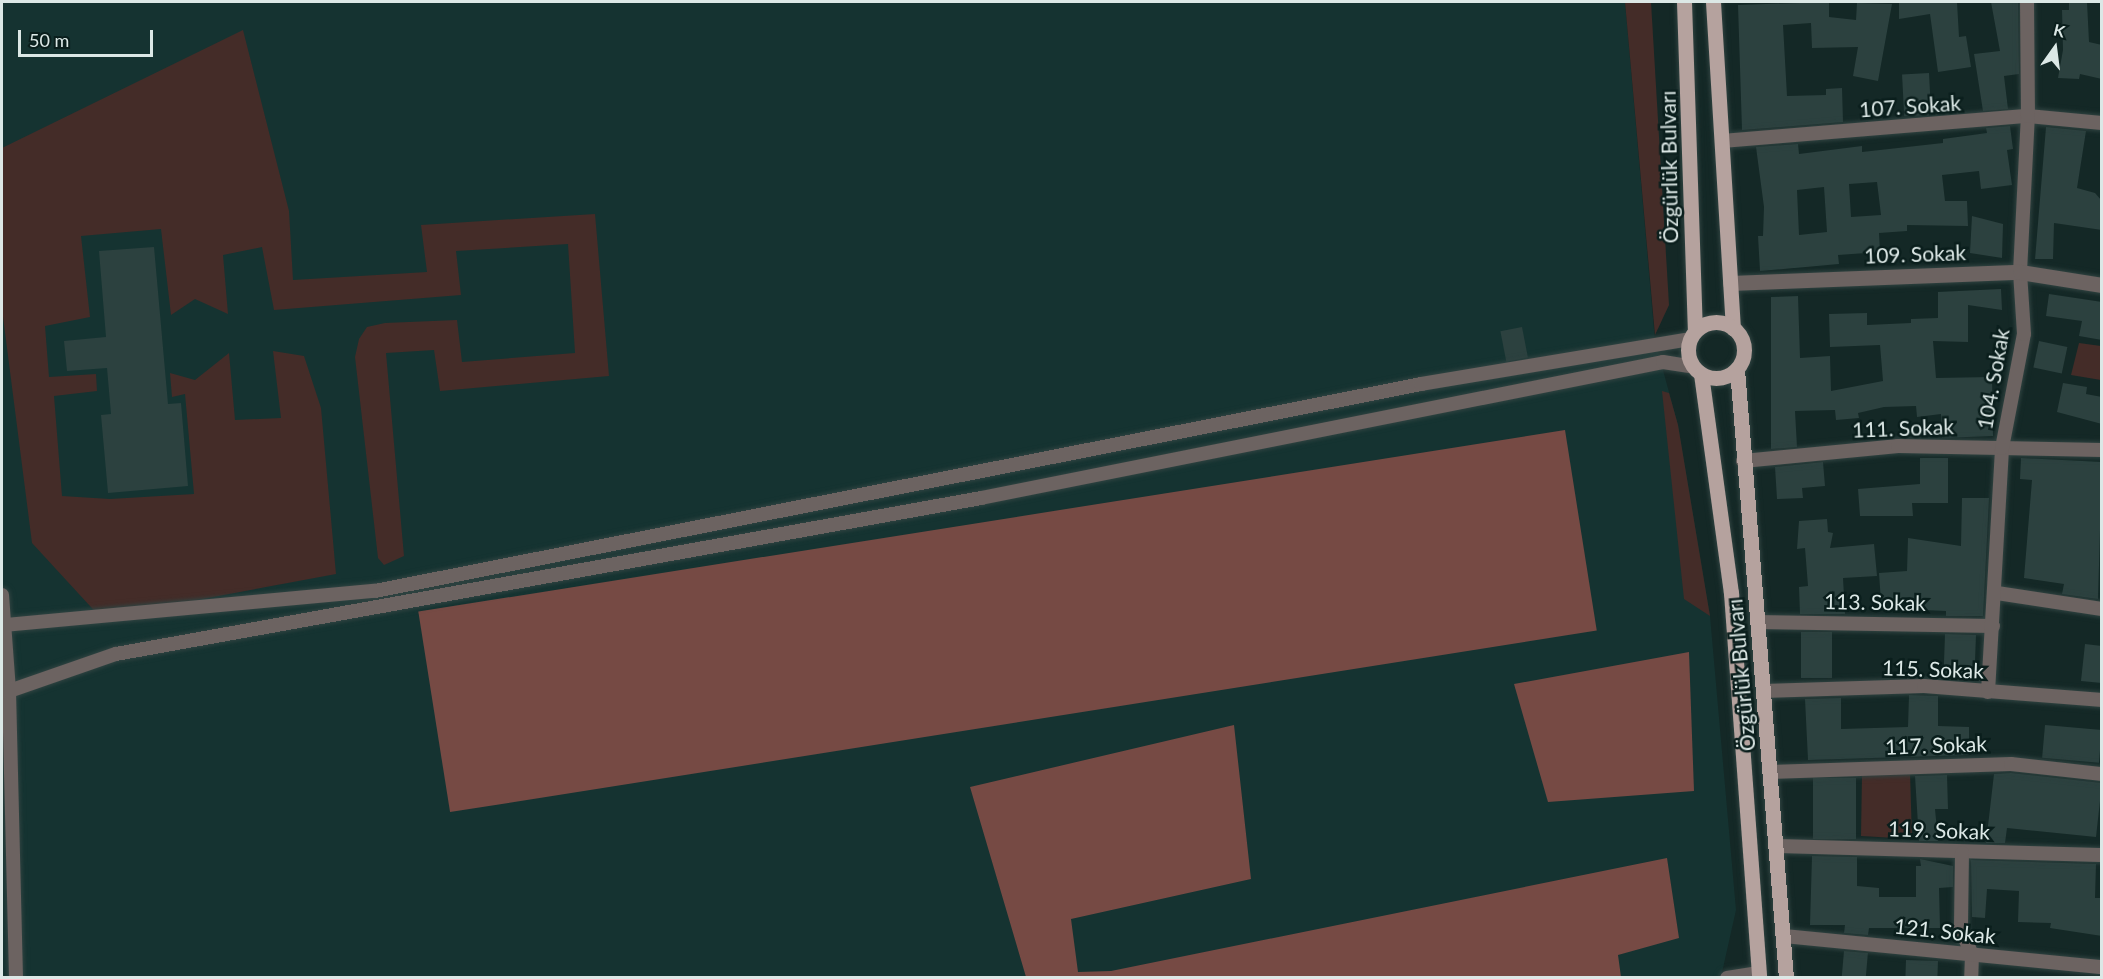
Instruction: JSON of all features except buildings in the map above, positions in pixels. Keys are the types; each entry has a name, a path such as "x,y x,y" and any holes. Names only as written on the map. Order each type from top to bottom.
{"main road":[{"name":"Özgürlük Bulvarı","path":"1684,2 1692,118 1693,335"},
{"path":"1714,2 1733,328 1744,352 1737,369 1716,379 1697,370 1688,354 1693,335 1710,323 1733,328"},
{"name":"Özgürlük Bulvarı","path":"1737,369 1786,978"},
{"name":"Özgürlük Bulvarı","path":"1697,370 1731,593 1759,975"}],"street":[{"name":"104. Sokak","path":"1988,692 1996,593 2002,448 2024,334 2020,272 2028,116 2027,2"},
{"name":"107. Sokak","path":"1722,141 2028,116 2102,123"},
{"name":"109. Sokak","path":"1730,283 2020,272 2102,285"},
{"path":"5,625 375,591 1421,384 1693,335"},
{"path":"9,691 116,654 981,498 1663,362 1697,370"},
{"name":"111. Sokak","path":"1743,461 1898,446 2102,450"},
{"path":"1996,593 2102,609"},
{"path":"2,595 9,691 16,978"},
{"name":"113. Sokak","path":"1757,622 1993,626"},
{"name":"115. Sokak","path":"1763,691 1924,686 2102,700"},
{"name":"117. Sokak","path":"1770,772 2001,764 2102,774"},
{"name":"119. Sokak","path":"1776,846 1962,853 2102,855"},
{"path":"1962,853 1962,929 1972,955 1971,978"},
{"name":"121. Sokak","path":"1784,936 2102,967"},
{"path":"1727,978 1759,975"}],"shaded area":[{"path":"2,2 1625,2 1655,341 1678,425 1710,616 1736,910 1721,977 2,978"},
{"path":"1625,2 1651,2 1669,305 1655,335"},
{"path":"243,30 289,211 293,280 427,272 421,225 595,214 609,376 440,391 434,350 386,353 404,556 384,565 378,558 355,357 359,339 367,327 385,323 457,320 462,362 575,353 568,244 456,251 461,295 274,310 262,247 223,255 228,314 195,299 171,315 161,229 81,236 90,317 45,326 49,377 96,374 97,391 54,396 62,496 110,499 194,494 185,394 172,397 170,373 195,380 229,353 235,420 281,418 273,351 304,356 321,408 336,574 101,618 32,543 2,309 2,148"},
{"path":"2079,343 2101,346 2101,380 2071,375"},
{"path":"1662,391 1669,393 1678,425 1710,616 1684,599"},
{"path":"1565,430 1597,631 450,812 418,612"},
{"path":"1689,652 1694,791 1548,802 1514,684"},
{"path":"1234,725 1251,879 1071,919 1078,972 1111,971 1667,858 1679,938 1618,955 1621,977 1026,977 970,787"},
{"path":"1910,772 1912,839 1861,836 1862,775"}]}
